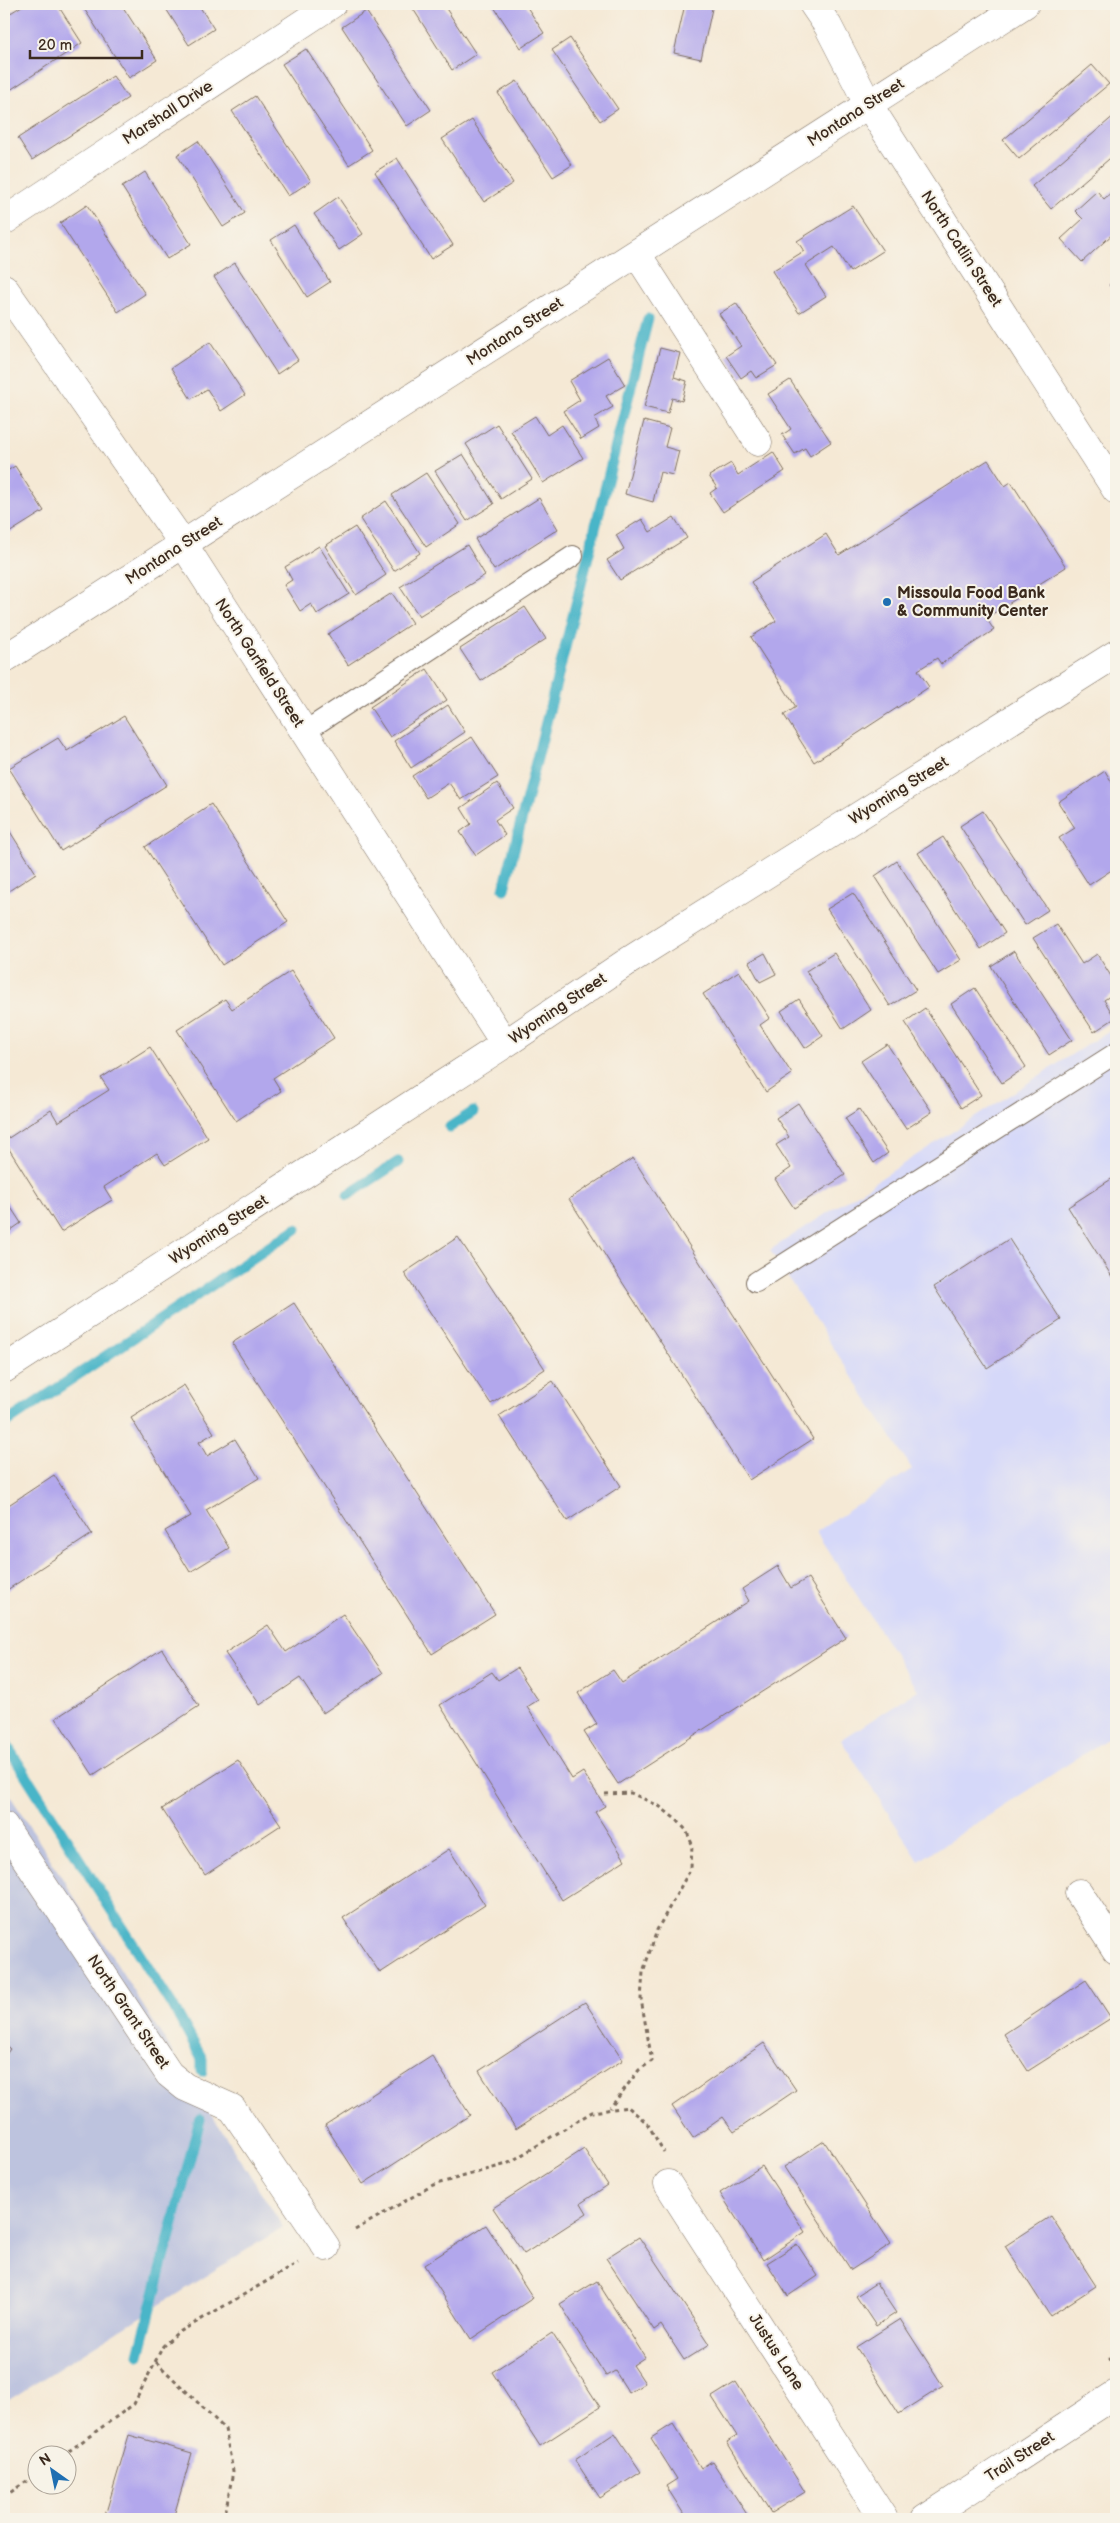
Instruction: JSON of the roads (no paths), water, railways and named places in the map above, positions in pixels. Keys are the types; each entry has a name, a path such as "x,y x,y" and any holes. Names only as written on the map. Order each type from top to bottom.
{"street":[{"name":"Marshall Drive","path":"4,221 332,4"},
{"name":"North Catlin Street","path":"813,4 828,26 868,104 1116,490"},
{"name":"Montana Street","path":"4,659 1026,4"},
{"path":"637,254 758,442"},
{"name":"North Garfield Street","path":"4,288 184,545 505,1044"},
{"name":"Wyoming Street","path":"4,1369 505,1044 630,960 1116,654"},
{"name":"North Grant Street","path":"4,1826 169,2074 185,2087 232,2108 326,2247"},
{"path":"1079,1893 1116,1950"},
{"name":"Justus Lane","path":"668,2184 884,2519"},
{"name":"Trail Street","path":"924,2519 1116,2394"}],"lane":[{"path":"304,732 573,556"},
{"path":"756,1282 1116,1053"}],"waterway":[{"path":"504,889 648,319"},
{"path":"450,1127 473,1112"},
{"path":"348,1195 398,1162"},
{"path":"4,1424 296,1229"},
{"path":"4,1741 178,2015 202,2059 202,2071"},
{"path":"139,2355 200,2119"}],"place":[{"name":"Missoula Food Bank & Community Center","path":"887,602"}]}
